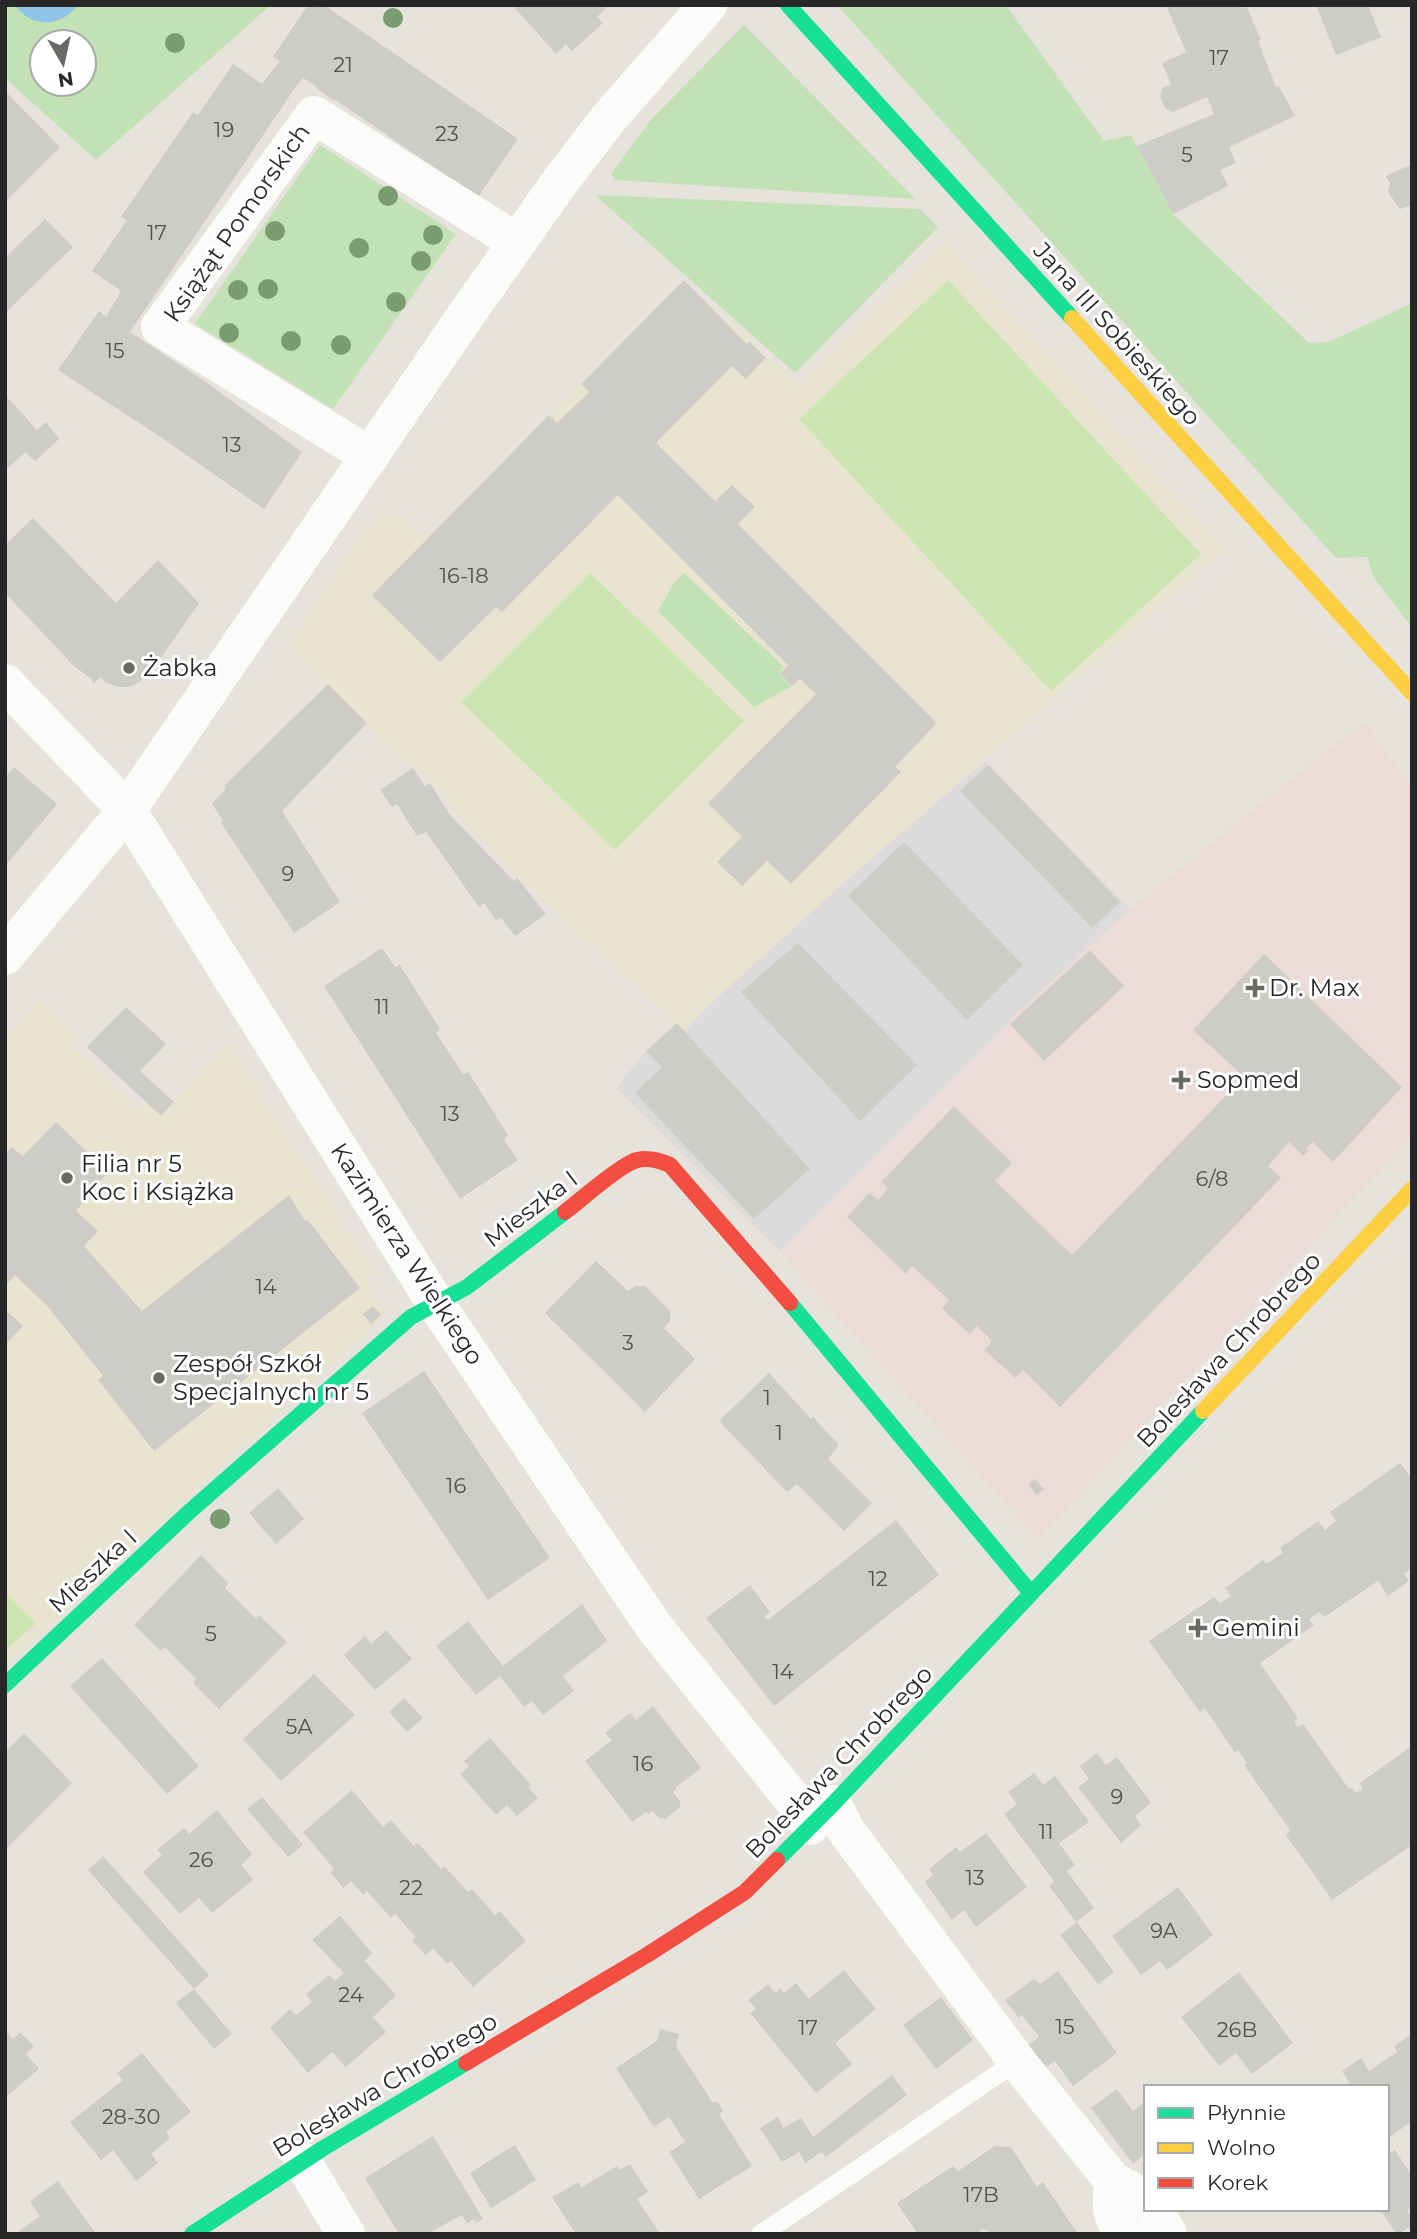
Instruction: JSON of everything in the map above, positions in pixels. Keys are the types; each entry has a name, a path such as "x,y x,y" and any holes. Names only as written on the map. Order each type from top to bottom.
{"street":[{"path":"5,956 127,810 517,242 608,119 708,5"},
{"name":"Jana III Sobieskiego","path":"788,5 1412,693"},
{"name":"Książąt Pomorskich","path":"370,456 160,327 314,115 517,242"},
{"name":"Kazimierza Wielkiego","path":"5,683 127,810 436,1304 655,1628 794,1801 845,1829 1017,2061 1114,2181 1144,2201"},
{"name":"Mieszka I","path":"5,1685 189,1512 411,1317 467,1287 631,1161 641,1158 656,1159 670,1165 808,1324 1031,1593"},
{"name":"Bolesława Chrobrego","path":"192,2234 302,2161 647,1955 745,1892 822,1815 1412,1189"},
{"path":"302,2161 346,2234"},
{"path":"1114,2181 1114,2223 1125,2234"}],"lane":[{"path":"761,2234 1017,2061"}],"shaded area":[{"path":"945,241 1225,550 839,887 684,1031 515,875 430,783 366,725 367,723 288,645 370,524 379,516 394,514 404,518 425,540 684,280 798,385"},
{"name":"Sopmed","path":"1363,722 1412,786 1412,1136 1038,1539 780,1252 1006,1024 1130,909"},
{"path":"985,761 1130,909 1006,1024 780,1252 616,1088 646,1051 685,1031 709,1005 839,886"},
{"name":"Zespół Szkół Specjalnych nr 5","path":"40,1000 80,1040 74,1048 139,1109 146,1102 161,1116 227,1042 375,1272 364,1279 387,1314 5,1667 5,1038"}],"green space":[{"path":"5,5 271,5 96,160 5,78"},
{"path":"837,5 1006,5 1104,141 1131,135 1173,214 1309,343 1329,342 1412,303 1412,627 1374,578 1367,557 1336,558"},
{"path":"744,25 915,199 615,180 611,174 649,122"},
{"path":"320,145 456,234 333,409 195,324"},
{"path":"595,195 920,209 938,227 795,373"},
{"path":"948,280 1201,554 1051,691 799,419"},
{"path":"590,573 744,721 615,850 461,702"},
{"path":"684,573 784,667 779,675 792,686 754,707 658,611 674,583"},
{"path":"5,1592 36,1623 5,1651"}],"water":[{"path":"15,5 78,5 64,18 46,22 29,18"}],"building":[{"path":"308,5 324,5 518,139 478,197 316,86 303,78 297,85 130,332 203,380 302,452 264,509 58,370 99,311 106,317 121,291 92,271 127,220 121,217 193,112 198,115 233,64 262,84 280,61 273,57"},
{"path":"512,5 607,7 597,17 603,23 572,51 566,44 556,54"},
{"path":"1166,5 1246,5 1276,87 1279,86 1295,116 1229,147 1236,163 1220,170 1228,186 1173,214 1137,146 1214,114 1207,97 1173,112 1165,108 1160,96 1163,88 1171,84 1162,63 1186,52"},
{"path":"1316,5 1368,5 1381,37 1336,55"},
{"path":"5,91 60,147 5,202"},
{"path":"1412,164 1412,205 1400,209 1388,192 1390,183 1386,176"},
{"path":"45,219 73,247 5,313 5,258"},
{"path":"684,280 747,344 750,342 766,358 746,379 732,366 656,443 715,501 732,485 755,507 738,524 937,723 895,767 901,772 791,884 767,861 742,886 717,862 742,837 708,803 816,694 800,679 792,686 780,674 788,665 618,495 502,612 496,607 440,662 372,595 549,415 557,423 589,392 581,384"},
{"path":"5,395 37,430 46,422 59,439 35,461 25,452 5,471"},
{"path":"33,518 116,603 158,560 199,603 151,672 140,682 119,687 106,683 101,677 93,684 93,680 74,666 5,593 5,545"},
{"path":"328,684 367,723 282,811 340,902 294,933 221,823 223,821 212,804 226,788 224,786"},
{"path":"988,765 1120,902 1092,928 960,791"},
{"path":"14,767 57,804 5,866 5,778"},
{"path":"413,768 425,786 430,783 450,815 514,881 517,878 546,914 515,936 501,918 496,920 484,903 479,907 426,832 417,836 397,804 392,807 380,790"},
{"path":"904,842 1023,965 967,1020 848,896"},
{"path":"798,943 917,1065 860,1121 741,992"},
{"path":"382,948 395,967 400,965 440,1029 436,1033 463,1074 468,1072 508,1135 504,1140 518,1160 460,1199 324,986"},
{"path":"1090,950 1124,986 1044,1061 1010,1024"},
{"path":"1264,954 1402,1087 1333,1162 1313,1142 1306,1149 1308,1151 1304,1156 1289,1142 1268,1166 1281,1178 1060,1407 1023,1370 1015,1378 985,1350 992,1341 977,1326 970,1334 942,1309 949,1300 912,1266 906,1274 847,1217 869,1193 878,1200 888,1188 881,1182 954,1106 1012,1163 995,1181 1072,1255 1244,1077 1193,1030"},
{"path":"126,1007 166,1044 140,1071 174,1102 161,1116 87,1047"},
{"path":"677,1023 810,1169 754,1219 635,1093 662,1067 646,1051"},
{"path":"56,1122 108,1172 76,1211 98,1231 84,1246 142,1311 289,1195 305,1221 308,1220 360,1288 154,1451 98,1380 103,1376 48,1307 15,1275 5,1286 5,1155 11,1147 23,1156"},
{"path":"596,1261 628,1291 635,1286 645,1286 670,1311 670,1321 664,1328 695,1359 645,1412 545,1313"},
{"path":"373,1306 381,1315 371,1324 363,1314"},
{"path":"5,1309 23,1326 7,1343 5,1342"},
{"path":"424,1371 550,1558 488,1600 362,1413"},
{"path":"769,1373 839,1445 828,1459 872,1503 844,1531 797,1484 787,1492 719,1421"},
{"path":"1400,1463 1412,1479 1412,1568 1404,1574 1409,1581 1388,1596 1378,1581 1324,1617 1319,1612 1309,1619 1314,1625 1260,1663 1298,1718 1294,1722 1296,1725 1298,1727 1303,1724 1349,1789 1352,1788 1356,1793 1363,1789 1360,1783 1412,1746 1412,1845 1332,1900 1286,1835 1290,1830 1244,1765 1247,1763 1238,1750 1235,1753 1205,1708 1200,1712 1149,1641 1214,1597 1220,1603 1231,1596 1225,1588 1263,1560 1266,1564 1283,1553 1280,1548 1318,1521 1325,1530 1336,1521 1330,1512"},
{"path":"1035,1479 1044,1489 1037,1495 1028,1485"},
{"path":"278,1488 304,1519 276,1544 249,1513"},
{"path":"896,1520 939,1575 774,1706 706,1618 750,1585 770,1612 764,1617 768,1620"},
{"path":"201,1555 228,1583 225,1588 256,1619 259,1615 287,1642 219,1709 193,1683 196,1679 165,1647 161,1651 134,1625"},
{"path":"582,1604 607,1641 563,1676 574,1691 543,1715 532,1701 524,1707 500,1676 476,1695 436,1646 468,1621 503,1666"},
{"path":"386,1630 412,1659 375,1690 344,1655 365,1636 371,1644"},
{"path":"102,1658 199,1766 167,1794 70,1686"},
{"path":"314,1674 355,1715 281,1781 243,1739"},
{"path":"404,1698 423,1718 407,1732 389,1712"},
{"path":"653,1706 701,1768 675,1788 677,1789 673,1792 680,1801 680,1807 665,1819 659,1818 652,1811 632,1822 585,1761 612,1740 605,1733 630,1713 636,1720"},
{"path":"24,1733 72,1783 5,1850 5,1752"},
{"path":"490,1738 531,1785 528,1787 538,1798 517,1816 507,1805 496,1815 460,1774 469,1766 464,1761"},
{"path":"1097,1753 1106,1765 1117,1757 1151,1803 1135,1816 1141,1825 1121,1843 1078,1787 1089,1779 1080,1766"},
{"path":"1034,1773 1043,1785 1055,1776 1089,1822 1059,1843 1075,1865 1067,1871 1094,1908 1076,1922 1049,1886 1054,1881 1004,1814 1017,1804 1008,1792"},
{"path":"352,1790 383,1827 391,1820 414,1846 418,1843 441,1869 444,1866 468,1892 472,1889 495,1915 500,1911 526,1941 473,1987 451,1961 447,1964 433,1948 426,1955 412,1941 416,1937 395,1914 391,1918 367,1891 363,1895 351,1881 343,1888 330,1872 334,1869 303,1832"},
{"path":"262,1797 303,1845 288,1857 247,1809"},
{"path":"217,1810 252,1854 241,1865 253,1880 212,1913 199,1898 180,1914 143,1872 162,1855 157,1850 184,1828 189,1834"},
{"path":"986,1833 1027,1887 976,1927 964,1910 952,1920 925,1882 933,1875 929,1869 956,1847 960,1852"},
{"path":"103,1856 209,1975 194,1989 88,1870"},
{"path":"1178,1887 1213,1935 1167,1970 1160,1961 1141,1975 1112,1936"},
{"path":"340,1916 372,1953 365,1961 396,1995 373,2017 386,2032 346,2067 332,2052 308,2073 270,2028 290,2009 296,2015 312,2002 306,1994 329,1975 335,1981 344,1973 312,1940"},
{"path":"1077,1922 1114,1972 1098,1984 1060,1935"},
{"path":"844,1970 876,2009 835,2043 852,2064 816,2093 750,2013 756,2009 748,2000 768,1984 775,1993 781,1988 784,1993 796,1983 809,1999"},
{"path":"1058,1971 1117,2053 1073,2086 1055,2061 1045,2068 1028,2045 1039,2037 1022,2015 1019,2018 1005,2000 1034,1979 1040,1984"},
{"path":"1239,1972 1293,2043 1252,2074 1236,2053 1219,2066 1181,2017"},
{"path":"194,1989 232,2034 214,2049 176,2003"},
{"path":"941,1997 973,2040 936,2069 903,2025"},
{"path":"660,2029 679,2034 676,2046 713,2103 717,2101 723,2111 719,2114 752,2166 699,2199 669,2152 685,2142 669,2117 654,2127 616,2068 657,2041"},
{"path":"5,2031 13,2039 20,2032 34,2046 26,2054 39,2069 7,2096"},
{"path":"1412,2034 1412,2121 1389,2138 1389,2085 1351,2085 1342,2071 1361,2058 1369,2071 1397,2052 1394,2046"},
{"path":"142,2053 191,2112 166,2132 170,2138 151,2154 158,2163 136,2181 113,2150 101,2160 70,2122 123,2080 117,2073"},
{"path":"892,2075 907,2095 826,2157 822,2152 805,2163 799,2152 782,2162 760,2128 778,2117 783,2128 801,2118 813,2137"},
{"path":"1117,2089 1133,2111 1144,2103 1144,2156 1133,2164 1091,2108"},
{"path":"433,2136 483,2219 476,2223 474,2219 467,2223 462,2215 427,2234 399,2234 365,2178"},
{"path":"515,2145 536,2180 491,2208 470,2173"},
{"path":"995,2146 1011,2147 1037,2187 1043,2182 1078,2234 993,2234 983,2229 976,2234 918,2234 897,2203 953,2166 958,2171"},
{"path":"1395,2150 1412,2176 1412,2207 1407,2210 1412,2218 1412,2225 1399,2234 1396,2234 1381,2211 1389,2211 1389,2154"},
{"path":"630,2164 648,2192 637,2199 660,2234 576,2234 552,2197 579,2182 581,2188 617,2166 620,2170"},
{"path":"58,2181 96,2234 15,2234 40,2216 30,2201"}],"traffic: fast":[{"path":"788,5 1072,318"},
{"path":"5,1685 189,1512 411,1317 467,1287 565,1212"},
{"path":"790,1303 1031,1593"},
{"path":"777,1860 1203,1411"},
{"path":"192,2234 322,2149 466,2063"}],"traffic: slow":[{"path":"1072,318 1412,693"},
{"path":"1203,1411 1412,1189"}],"traffic: jam":[{"path":"565,1212 607,1178 632,1162 651,1159 670,1165 790,1303"},
{"path":"466,2063 647,1955 745,1892 777,1860"}],"place":[{"name":"Żabka","path":"129,668"},
{"name":"Dr. Max","path":"1255,988"},
{"name":"Sopmed","path":"1181,1080"},
{"name":"Filia nr 5 Koc i Książka","path":"67,1178"},
{"name":"Zespół Szkół Specjalnych nr 5","path":"159,1378"},
{"name":"Gemini","path":"1198,1628"}]}
